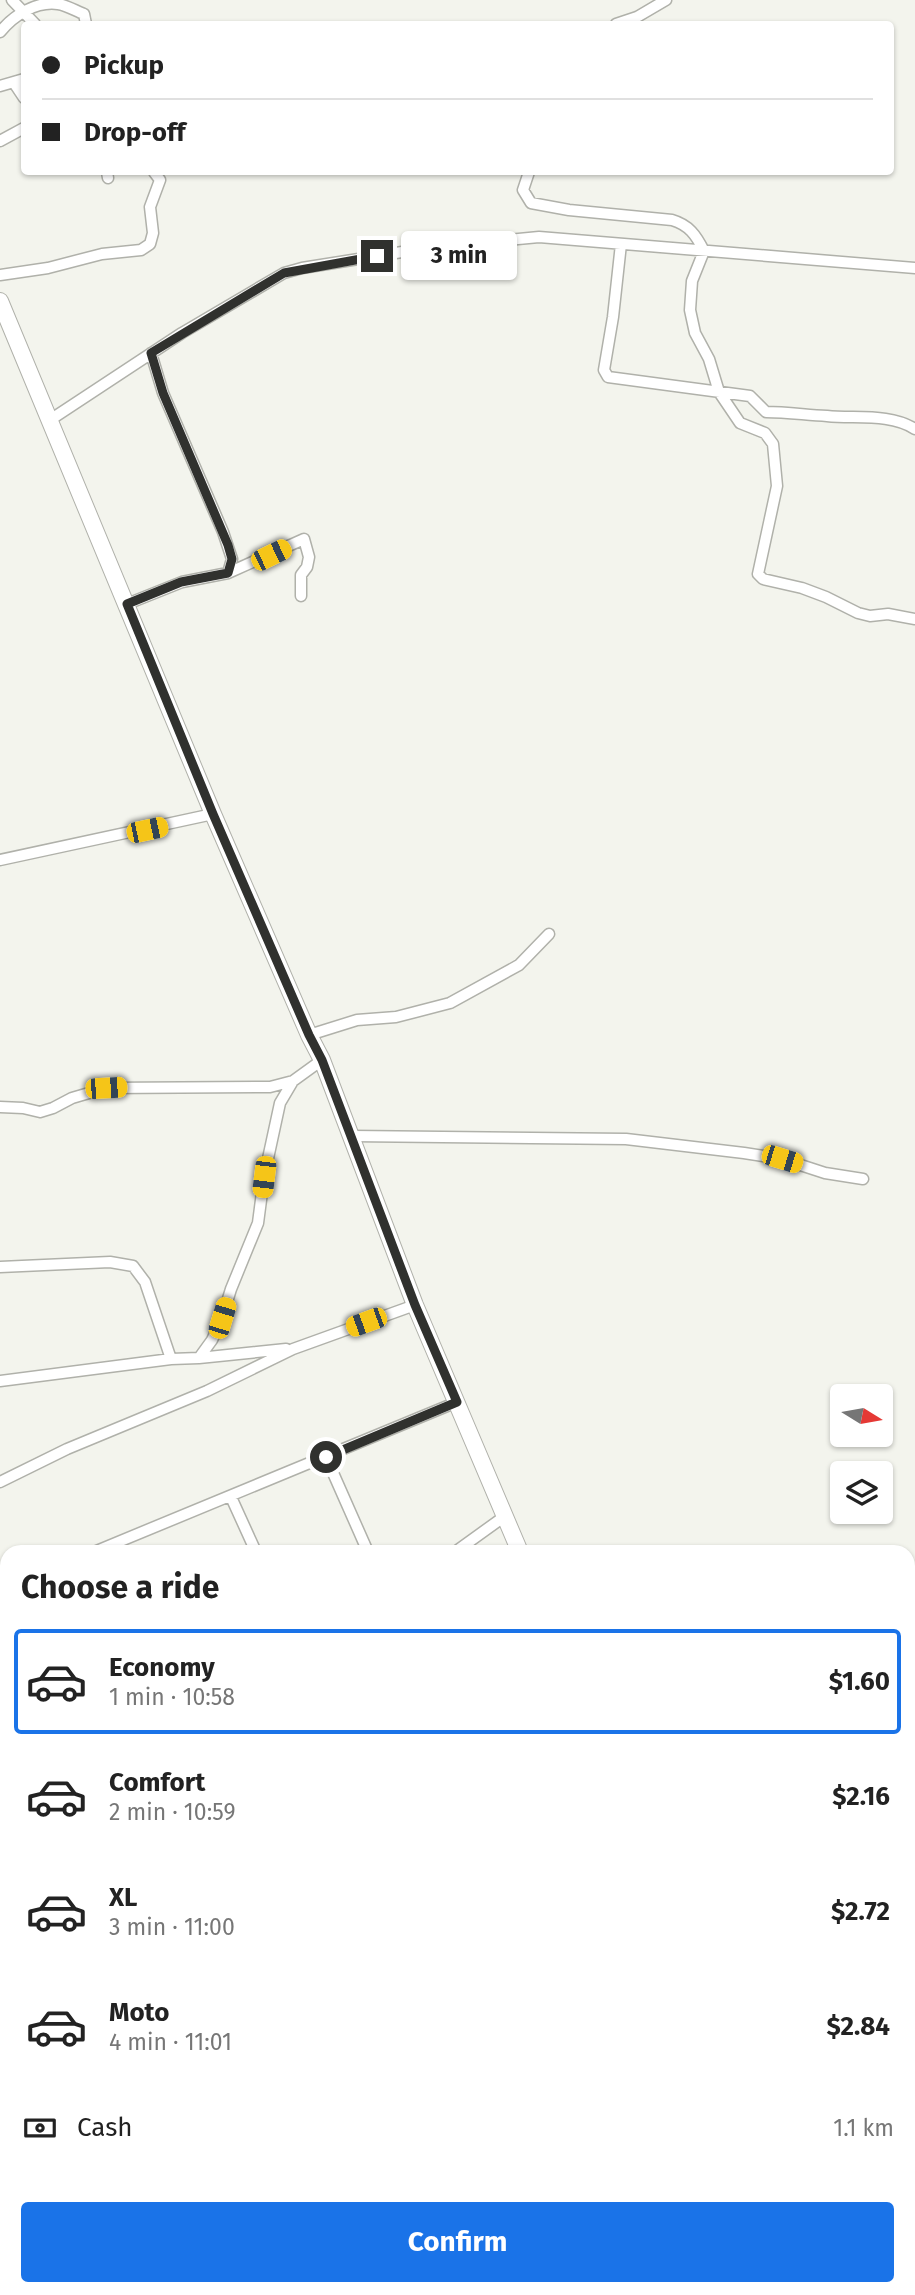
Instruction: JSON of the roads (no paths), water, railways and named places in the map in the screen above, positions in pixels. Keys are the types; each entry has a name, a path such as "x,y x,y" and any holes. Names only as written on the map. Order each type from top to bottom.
{"main road":[{"path":"0,301 213,814 322,1060 415,1305 517,1545"}],"street":[{"path":"12,0 32,21"},
{"path":"626,21 637,18 666,0"},
{"path":"0,32 23,12 37,5 59,4 84,14 85,21"},
{"path":"0,86 19,81"},
{"path":"0,141 21,130"},
{"path":"0,275 48,268 102,254 141,250 150,244 153,233 150,207 160,180 156,175"},
{"path":"528,175 523,190 531,203 569,210 671,219 683,223 695,234 704,251 692,281 690,310 695,333 709,359 719,392 740,424 765,433 774,444 778,486 758,574 763,579 827,597 858,613 870,616 888,614 915,619"},
{"path":"50,420 151,353 284,273 302,268 427,248 539,237 915,268"},
{"path":"621,244 604,370 608,377 750,396 766,412 879,419 915,429"},
{"path":"151,353 163,393 226,541 232,559 228,573"},
{"path":"127,604 181,582 228,573 304,539 309,557 307,567 301,575 301,596"},
{"path":"0,860 213,814"},
{"path":"309,1035 357,1020 396,1017 450,1003 519,965 549,934"},
{"path":"0,1107 40,1112 82,1094 106,1088 270,1087 293,1081 322,1060"},
{"path":"199,1358 212,1340 222,1318 230,1289 258,1223 264,1177 280,1103 293,1081"},
{"path":"352,1136 626,1139 782,1159 825,1173 863,1179"},
{"path":"0,1267 110,1262 133,1266 145,1282 171,1359"},
{"path":"0,1482 67,1450 207,1391 293,1349 415,1305"},
{"path":"0,1381 171,1359 293,1349"},
{"path":"111,1545 457,1402"},
{"path":"326,1457 366,1545"},
{"path":"231,1497 253,1545"},
{"path":"465,1545 505,1516"}]}
